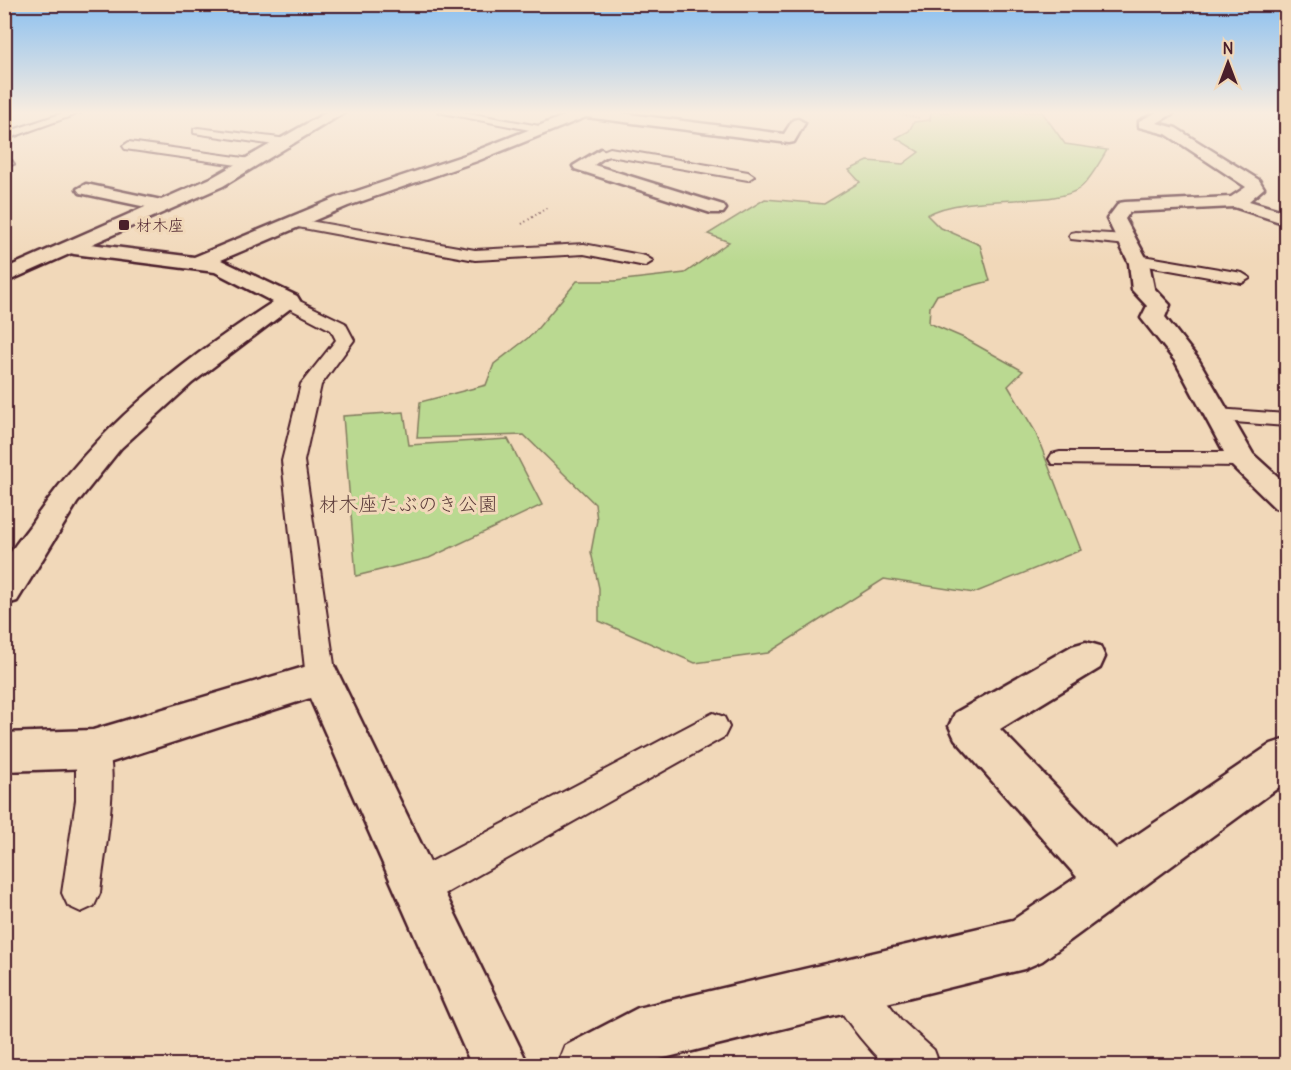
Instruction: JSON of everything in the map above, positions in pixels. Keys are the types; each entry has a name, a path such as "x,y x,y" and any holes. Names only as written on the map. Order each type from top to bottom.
{"street":[{"path":"4,277 74,248 254,162"},
{"path":"196,263 292,222 456,162"},
{"path":"588,162 581,166 717,209"},
{"path":"1218,162 1252,184 1255,189 1235,202"},
{"path":"86,189 165,206"},
{"path":"1287,218 1235,202 1125,207 1116,219 1137,260 1143,290 1159,305 1153,318 1186,359 1241,459 1287,501"},
{"path":"4,592 15,558 88,467 142,413 236,336 289,301 220,266 74,248"},
{"path":"1086,657 970,726 1113,881"},
{"path":"4,752 93,749 321,678 501,1065"},
{"path":"585,1065 638,1036 1024,943 1287,758"}],"lane":[{"path":"237,162 251,164"},
{"path":"667,162 748,176"},
{"path":"292,222 475,255 584,249 645,261"},
{"path":"1076,236 1127,240"},
{"path":"1137,260 1242,278"},
{"path":"289,301 339,327 345,340 311,384 293,462 321,678"},
{"path":"1216,415 1287,420"},
{"path":"1060,459 1241,459"},
{"path":"419,888 713,727"},
{"path":"81,893 93,800 93,749"},
{"path":"848,985 886,1035 918,1065"}],"green space":[{"path":"866,162 903,164 906,162 1100,162 1084,185 1068,194 964,204 944,208 927,215 939,227 980,245 990,281 937,295 930,307 929,323 964,338 1023,371 1008,386 1035,431 1081,550 974,593 884,579 768,653 695,663 599,621 599,588 591,552 597,520 595,504 524,435 417,438 420,402 486,385 494,364 533,334 577,281 615,281 685,273 729,242 708,234 765,199 824,204 860,182 849,170"},
{"name":"材木座たぶのき公園","path":"404,412 409,445 508,439 542,505 429,558 356,576 343,416"}],"place":[{"name":"材木座","path":"124,225"}]}
